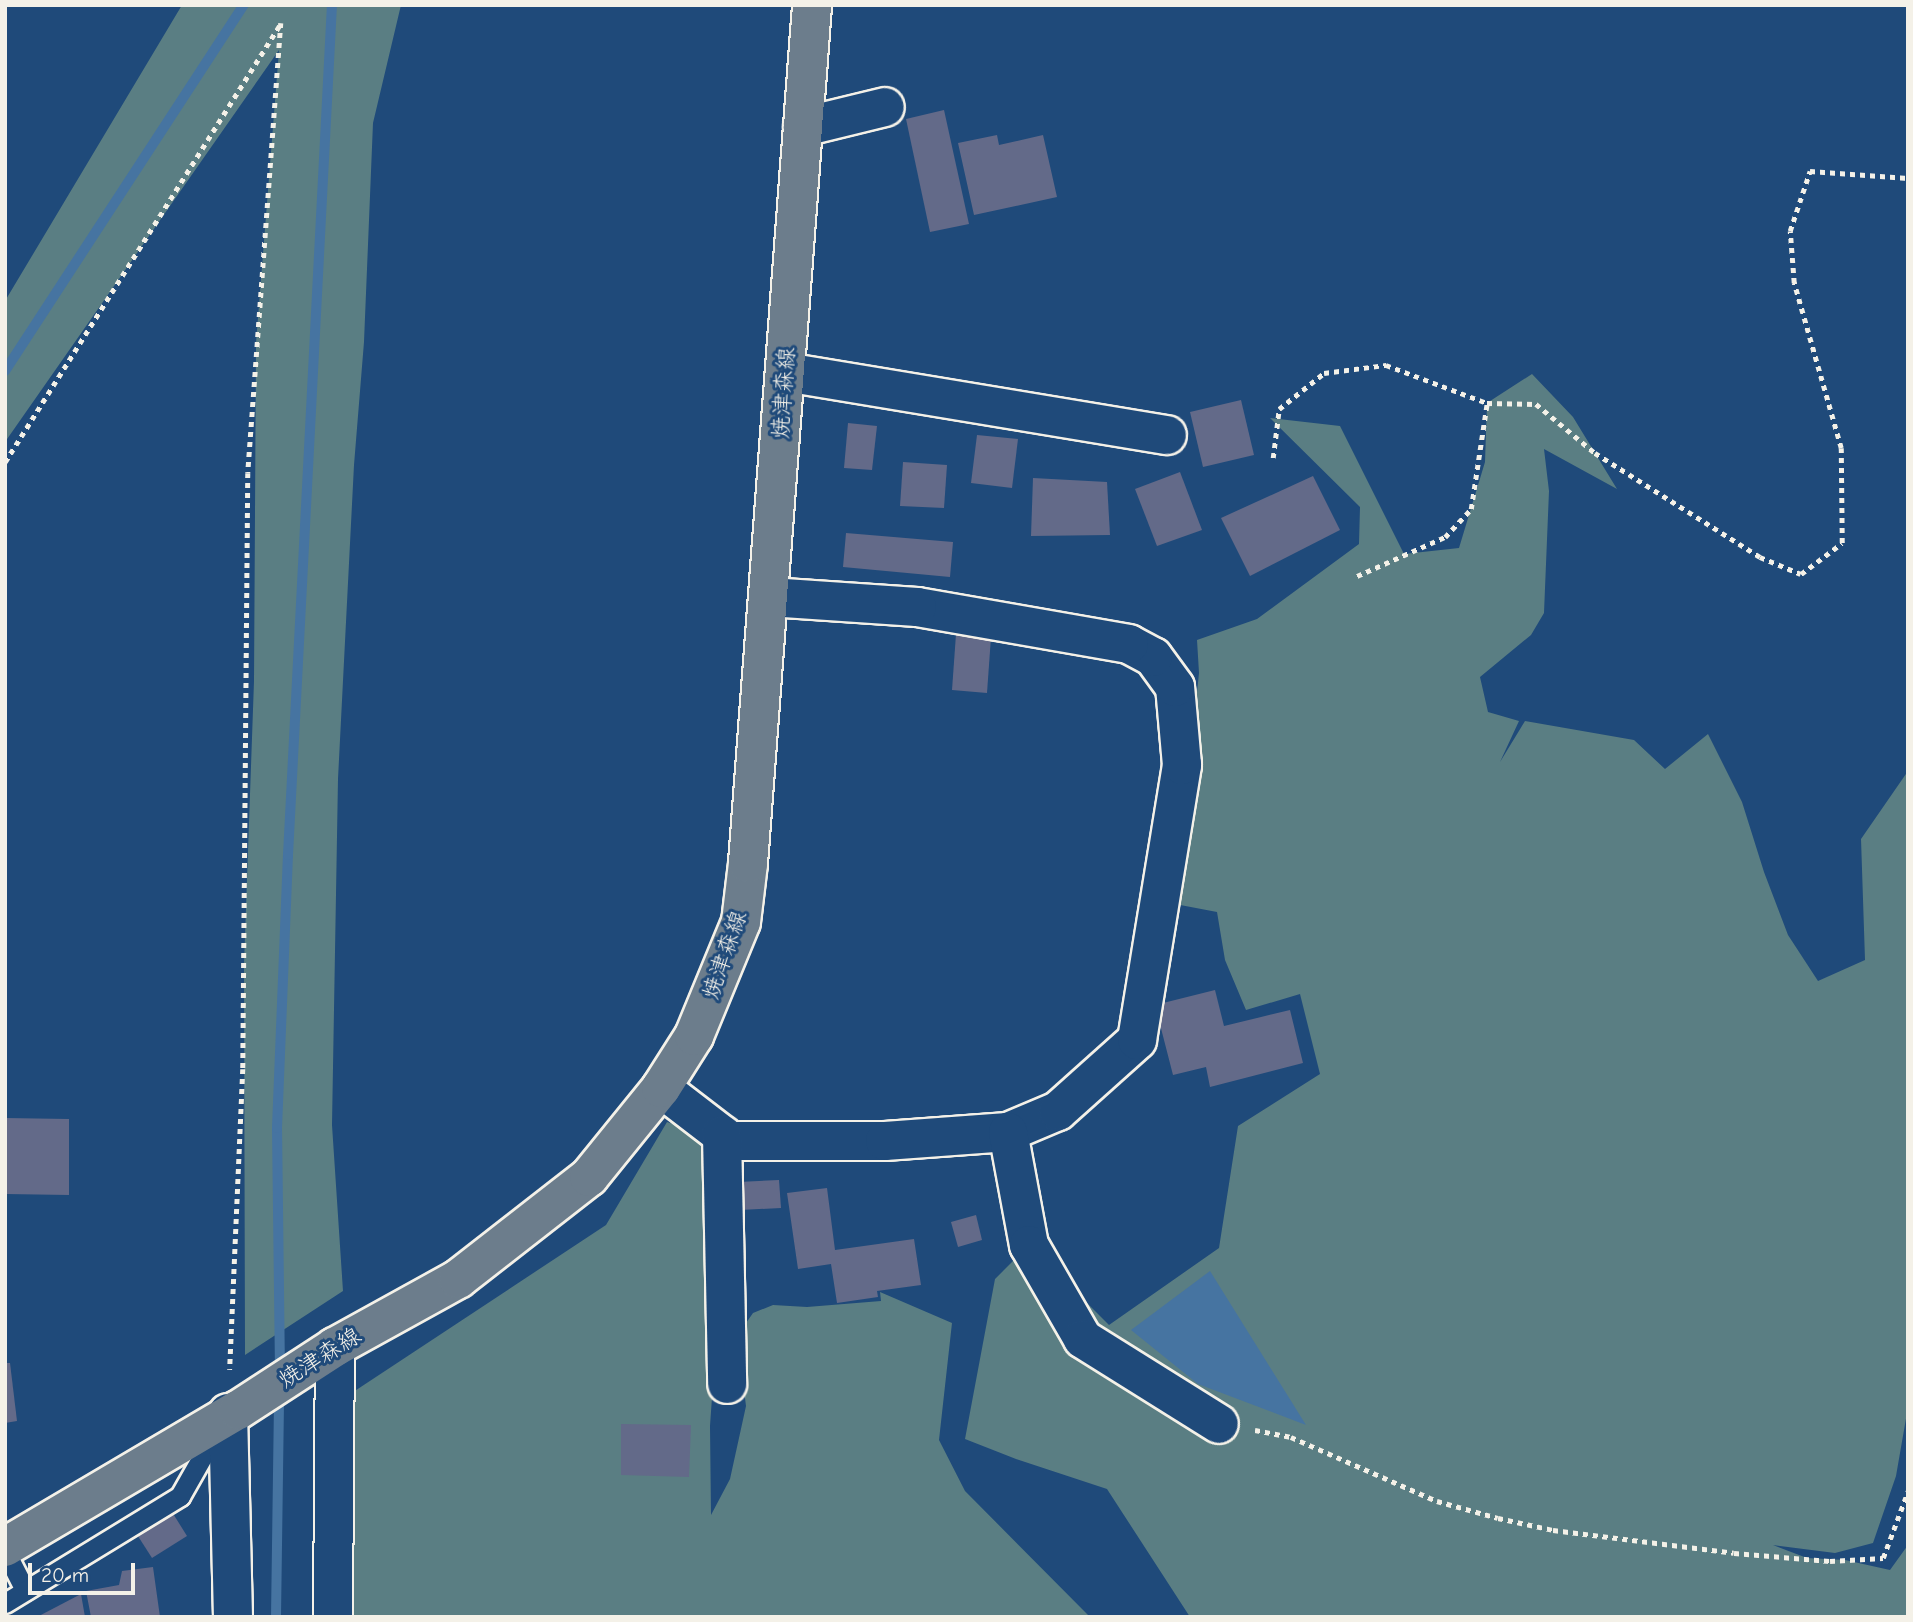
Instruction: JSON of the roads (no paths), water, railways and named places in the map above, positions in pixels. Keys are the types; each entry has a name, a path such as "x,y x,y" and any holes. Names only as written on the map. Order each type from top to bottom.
{"main road":[{"name":"焼津森線","path":"5,1549 335,1347 457,1279 590,1178 661,1088 694,1036 741,922 769,597 812,5"}],"street":[{"path":"803,127 885,107"},
{"path":"786,372 1167,435"},
{"path":"661,1088 730,1141 886,1141 1008,1132 1058,1111 1137,1040 1182,765 1175,687 1153,657 1129,644 917,607 769,597"},
{"path":"1008,1132 1029,1245 1083,1339 1219,1424"},
{"path":"722,1135 727,1384"},
{"path":"333,1617 335,1347"},
{"path":"233,1411 233,1617"}],"lane":[{"path":"5,1603 180,1496 233,1411"},
{"path":"5,1549 25,1590"}],"water":[{"path":"1210,1271 1306,1425 1198,1384 1131,1330"}],"waterway":[{"path":"5,371 244,5"},
{"path":"280,1372 277,1128 288,855 332,5"},
{"path":"276,1617 279,1392"}]}
